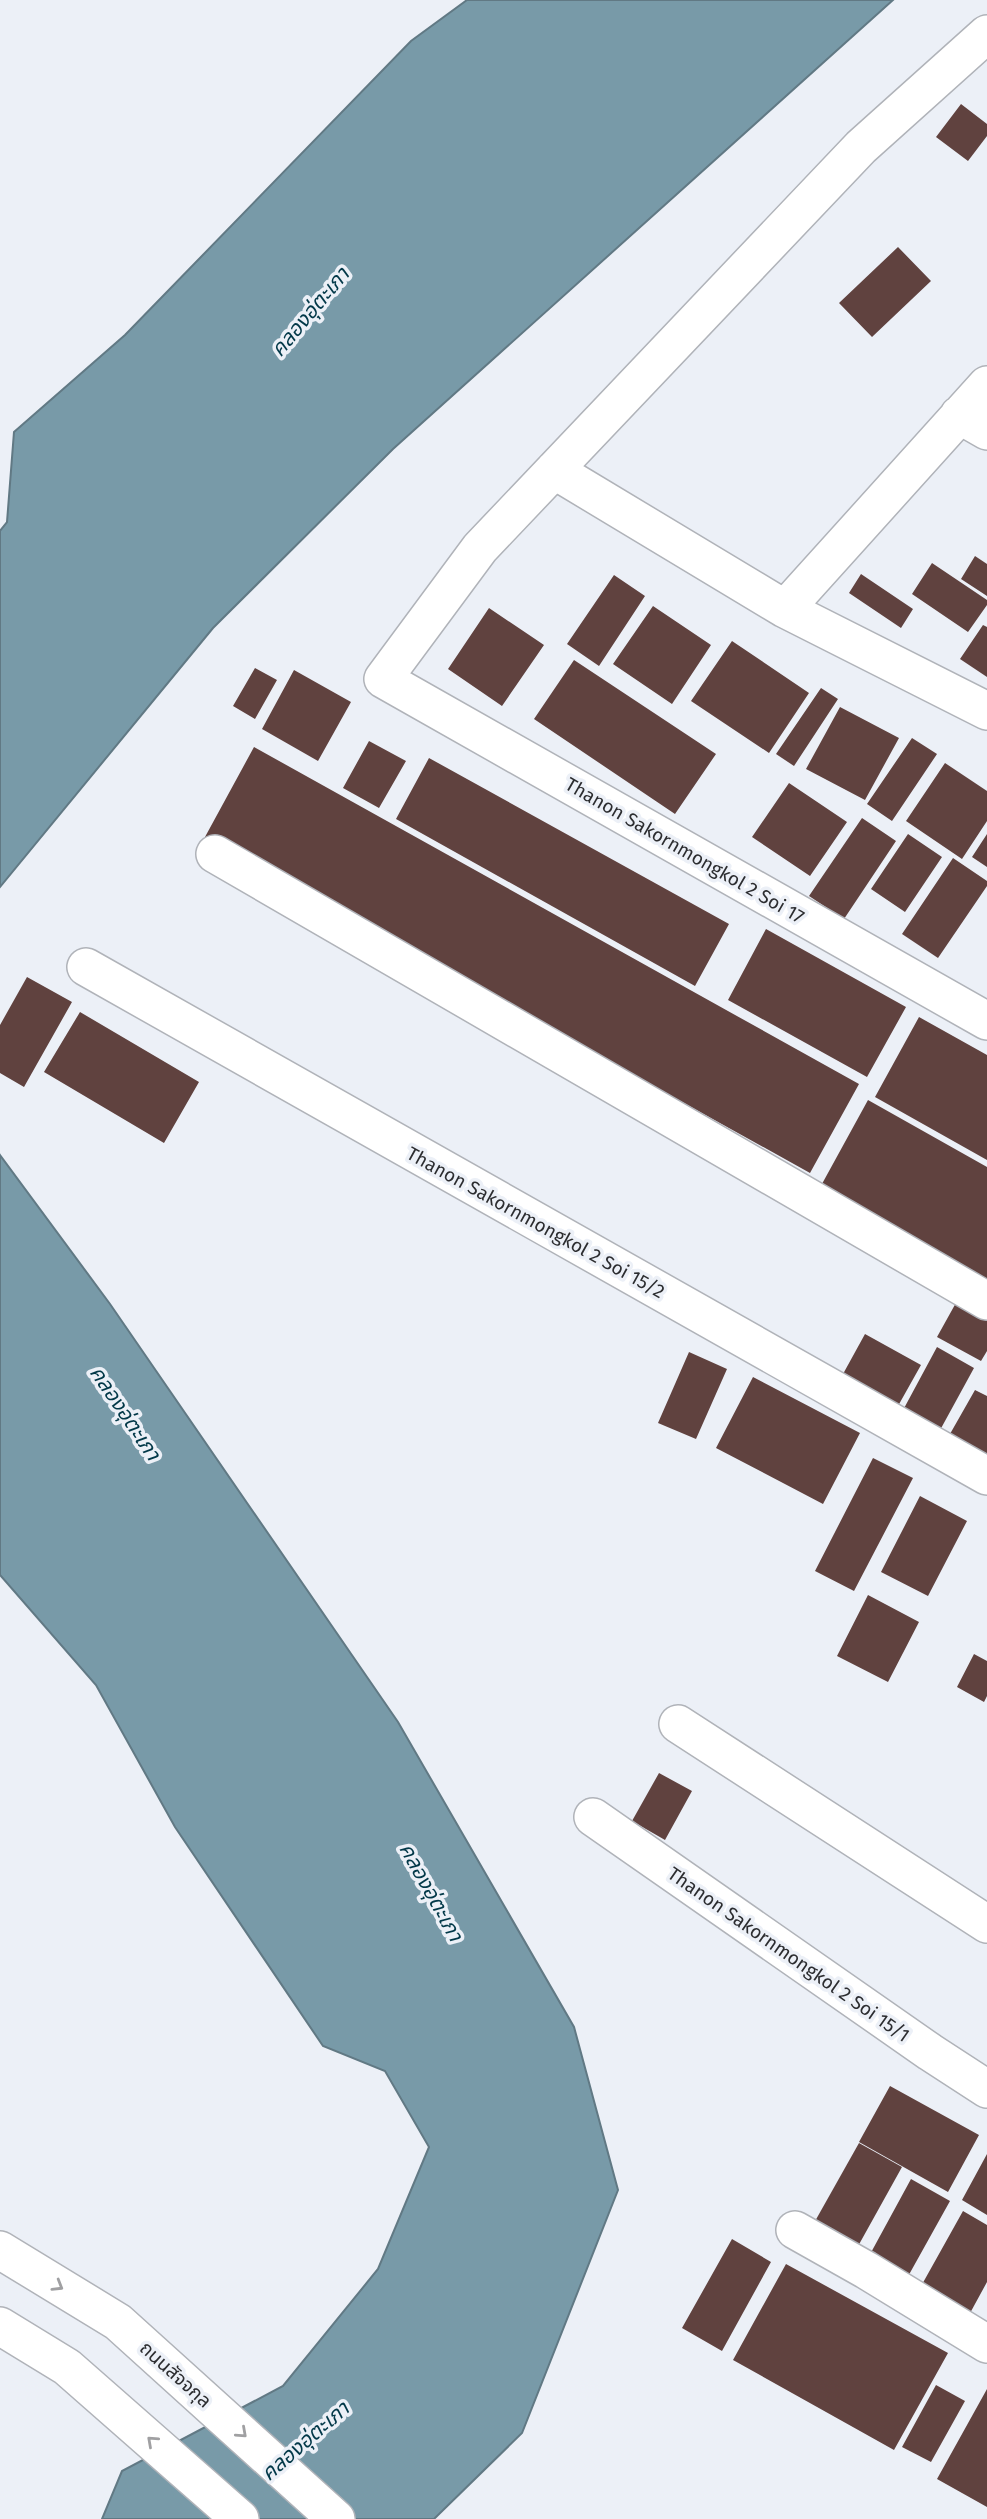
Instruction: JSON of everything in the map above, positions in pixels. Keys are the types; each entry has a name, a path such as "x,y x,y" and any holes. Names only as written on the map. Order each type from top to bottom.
{"street":[{"path":"980,55 862,147 554,470 785,609 987,711"},
{"path":"785,609 973,423 987,385"},
{"name":"Thanon Sakornmongkol 2 Soi 17","path":"554,470 480,548 383,679 987,1021"},
{"path":"215,854 987,1301"},
{"name":"Thanon Sakornmongkol 2 Soi 15/2","path":"86,967 987,1476"},
{"path":"678,1724 987,1924"},
{"name":"Thanon Sakornmongkol 2 Soi 15/1","path":"593,1817 987,2089"},
{"path":"795,2230 987,2344"},
{"name":"ถนนสัจจกุล","path":"0,2250 118,2322 336,2519"},
{"path":"0,2326 67,2367 240,2519"}],"water":[{"name":"คลองอุ่ตะเภา","path":"467,0 893,0 393,449 213,628 0,887 0,531 7,522 14,432 125,335 411,41"},
{"name":"คลองอุ่ตะเภา","path":"0,1155 110,1304 398,1722 574,2027 618,2190 522,2433 434,2519 102,2519 122,2471 283,2386 378,2269 429,2147 385,2071 323,2046 175,1827 96,1685 0,1575"}],"building":[{"path":"961,104 987,124 987,136 968,161 936,137"},
{"path":"898,247 931,281 872,337 839,303"},
{"path":"975,556 987,564 987,596 961,579"},
{"path":"932,563 987,600 987,605 968,632 912,594"},
{"path":"861,574 913,609 901,628 849,593"},
{"path":"614,575 645,596 599,666 567,644"},
{"path":"653,606 711,645 672,704 613,664"},
{"path":"489,608 544,645 502,706 448,669"},
{"path":"983,625 987,627 987,677 960,659"},
{"path":"732,641 809,693 769,753 691,701"},
{"path":"574,660 716,754 675,814 534,719"},
{"path":"255,668 277,680 255,719 233,706"},
{"path":"294,670 351,702 318,761 262,729"},
{"path":"821,688 838,699 794,766 776,754"},
{"path":"840,707 899,738 865,800 806,769"},
{"path":"912,738 937,754 892,821 867,804"},
{"path":"369,741 406,761 379,808 343,788"},
{"path":"254,747 859,1084 810,1173 205,837"},
{"path":"429,758 729,924 695,986 396,819"},
{"path":"945,763 987,791 987,821 962,859 906,821"},
{"path":"789,783 847,822 810,876 752,837"},
{"path":"862,818 896,841 844,919 809,896"},
{"path":"908,834 942,857 905,912 871,889"},
{"path":"987,834 987,867 972,857"},
{"path":"953,858 987,881 987,886 938,958 902,934"},
{"path":"766,929 906,1007 867,1077 728,1000"},
{"path":"27,977 72,1002 24,1087 0,1073 0,1025"},
{"path":"80,1012 199,1082 164,1143 44,1072"},
{"path":"919,1017 987,1055 987,1160 875,1097"},
{"path":"868,1100 987,1167 987,1288 817,1193"},
{"path":"957,1301 987,1318 987,1351 981,1361 937,1337"},
{"path":"865,1334 921,1365 898,1406 843,1374"},
{"path":"937,1347 974,1368 939,1432 902,1412"},
{"path":"689,1352 727,1369 696,1439 658,1423"},
{"path":"753,1377 860,1433 823,1504 716,1448"},
{"path":"975,1390 987,1396 987,1465 946,1441"},
{"path":"873,1458 913,1478 854,1591 815,1571"},
{"path":"920,1496 967,1521 928,1596 881,1572"},
{"path":"868,1595 919,1622 888,1682 837,1656"},
{"path":"974,1654 987,1661 987,1696 984,1702 957,1687"},
{"path":"659,1773 692,1791 665,1840 632,1821"},
{"path":"890,2086 979,2135 948,2192 859,2142"},
{"path":"859,2143 902,2167 857,2248 814,2223"},
{"path":"987,2154 987,2215 962,2200"},
{"path":"911,2179 950,2201 906,2280 868,2258"},
{"path":"963,2211 987,2225 987,2282 969,2315 920,2288"},
{"path":"732,2239 771,2262 722,2351 682,2328"},
{"path":"786,2264 948,2353 894,2450 733,2360"},
{"path":"936,2385 965,2401 931,2462 902,2447"},
{"path":"987,2389 987,2507 937,2479"}]}
